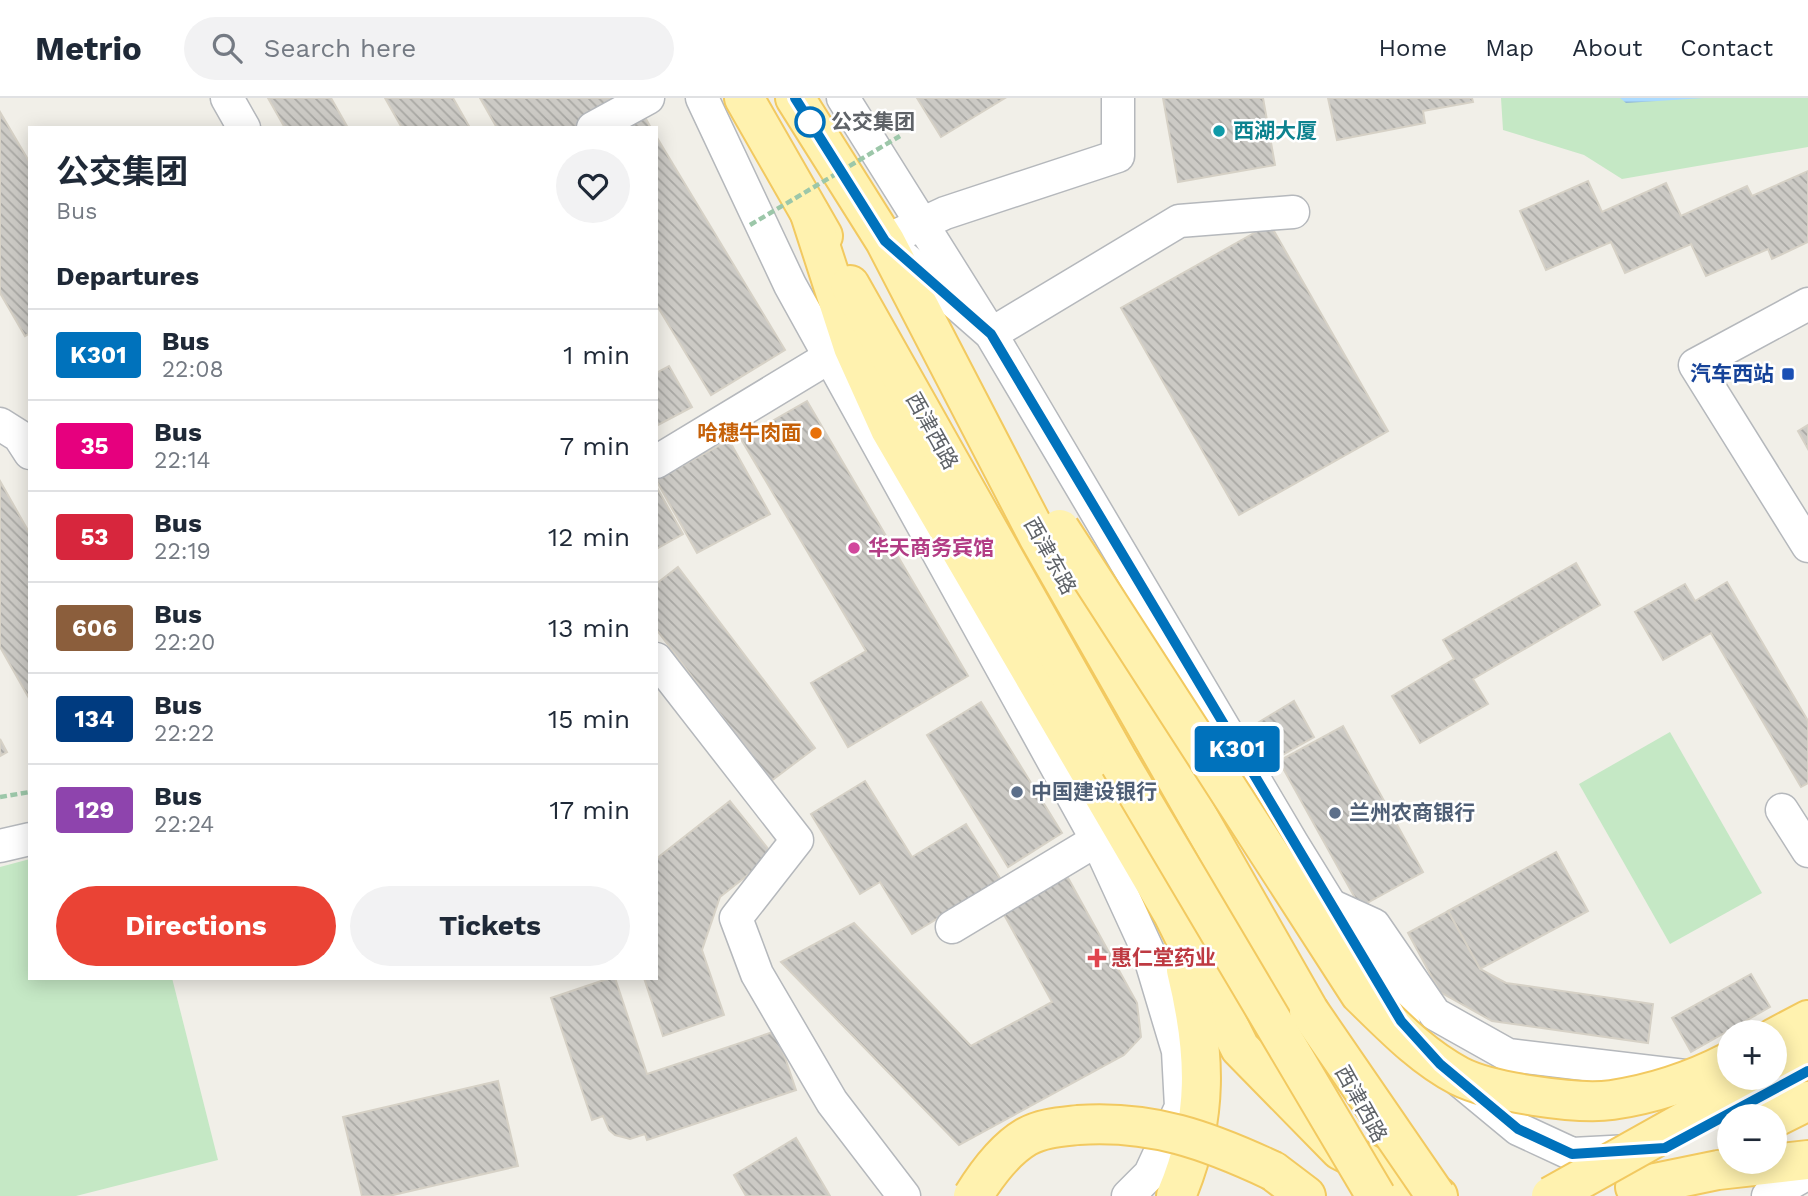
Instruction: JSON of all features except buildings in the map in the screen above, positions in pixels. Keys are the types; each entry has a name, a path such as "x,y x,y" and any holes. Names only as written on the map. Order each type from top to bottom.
{"main road":[{"name":"西津西路","path":"744,98 1120,764 1376,1196"},
{"path":"795,98 885,241 1049,532 1360,994 1408,1041 1460,1077 1520,1095 1610,1100 1701,1076 1717,1068"},
{"path":"810,214 853,347 890,429 1173,914 1240,1048 1340,1150 1418,1190 1437,1196"},
{"name":"西津东路","path":"1049,532 1309,1011"},
{"path":"1173,914 1195,1004 1203,1087 1190,1163 1176,1196"},
{"name":"西津西路","path":"1309,1011 1412,1196"},
{"path":"1309,1011 1437,1196"},
{"path":"1787,1031 1808,1020"},
{"path":"1553,1196 1788,1089 1808,1052"},
{"path":"973,1196 989,1171 1025,1138 1053,1127 1109,1123 1174,1131 1223,1147 1273,1171 1306,1196"},
{"path":"1627,1191 1717,1147"},
{"path":"1627,1191 1718,1170 1808,1160"}],"street":[{"path":"227,98 243,126"},
{"path":"597,126 648,98"},
{"path":"702,98 790,285 831,356 916,519 1097,840 1148,951 1178,1051 1181,1107 1150,1174 1128,1196"},
{"path":"842,98 991,334 1401,1021 1440,1064 1518,1129 1572,1154 1665,1148"},
{"path":"991,334 885,241 945,213 1118,156 1118,98"},
{"path":"991,334 1179,221 1293,212"},
{"path":"1808,304 1695,365 1808,546"},
{"path":"658,461 831,356"},
{"path":"658,662 797,840 737,918 757,974 832,1102 904,1196"},
{"path":"1782,810 1808,851"},
{"path":"0,846 28,839"},
{"path":"1097,840 1173,914"},
{"path":"952,927 1097,840"},
{"path":"1331,905 1374,925 1435,1014 1508,1055 1788,1089"},
{"path":"1553,1196 1665,1148 1788,1089"},
{"path":"1768,1196 1808,1173"}],"path":[{"path":"750,225 900,136"},
{"path":"0,797 28,792"}],"green space":[{"path":"1501,98 1808,98 1808,147 1622,179 1584,155 1503,130"},
{"path":"1670,732 1762,893 1670,944 1579,784"},
{"path":"28,860 28,980 173,980 218,1160 76,1196 0,1196 0,867"}],"water":[{"path":"1620,98 1704,98 1626,103"}],"bus line":[{"name":"K301","path":"795,98 885,241 991,334 1401,1021 1440,1064 1518,1129 1572,1154 1665,1148 1808,1071"}],"place":[{"name":"公交集团","path":"810,122"},
{"name":"西湖大厦","path":"1219,131"},
{"name":"汽车西站","path":"1788,374"},
{"name":"哈穗牛肉面","path":"816,433"},
{"name":"华天商务宾馆","path":"854,548"},
{"name":"中国建设银行","path":"1017,792"},
{"name":"兰州农商银行","path":"1335,813"},
{"name":"惠仁堂药业","path":"1097,958"}]}
